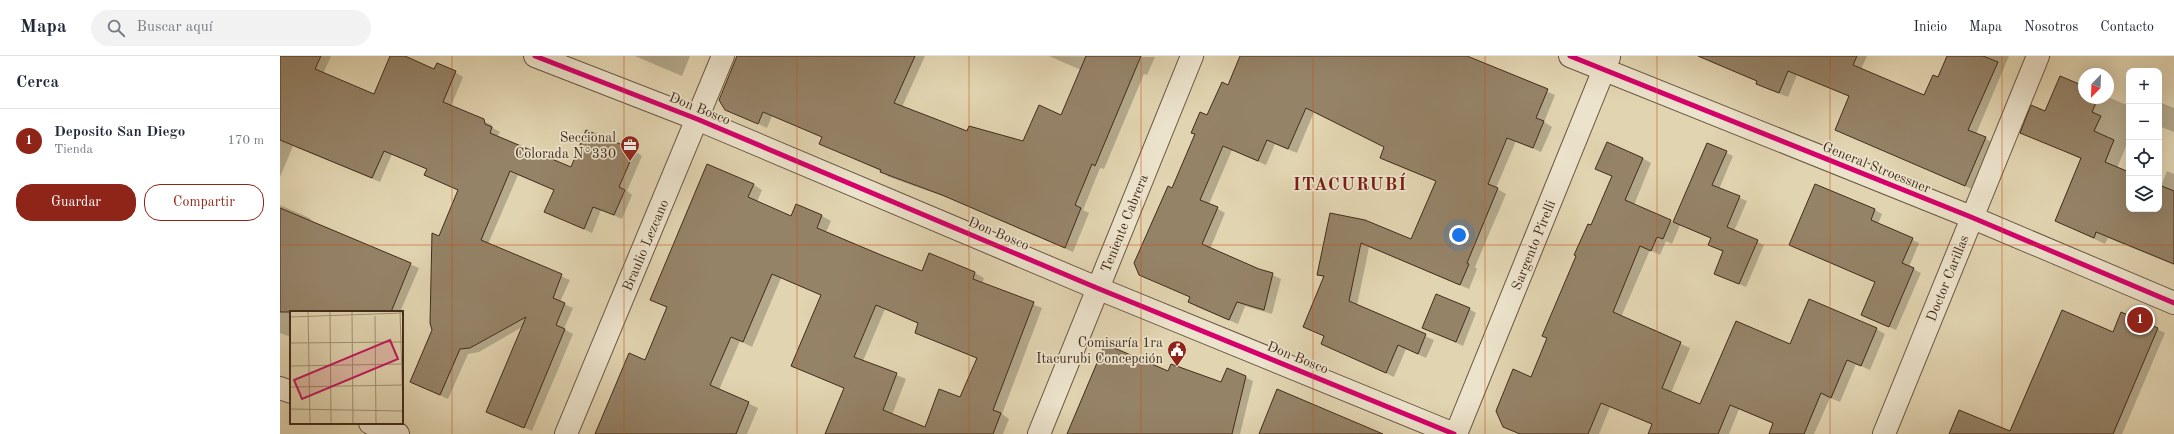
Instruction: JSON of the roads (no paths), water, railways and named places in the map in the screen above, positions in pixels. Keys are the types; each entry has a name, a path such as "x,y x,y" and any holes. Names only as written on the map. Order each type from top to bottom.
{"street":[{"name":"Don Bosco","path":"535,56 697,119 1098,288 1455,434"},
{"name":"Braulio Lezcano","path":"566,434 723,56"},
{"name":"Teniente Cabrera","path":"1039,434 1192,56"},
{"name":"General Stroessner","path":"1570,56 1607,63 2174,302"},
{"name":"Doctor Carillas","path":"1884,434 1971,217 2038,56"},
{"name":"Sargento Pirelli","path":"1455,434 1607,63"},
{"path":"280,388 290,392"},
{"path":"373,424 398,434"}],"place":[{"name":"Seccional Colorada N°330","path":"630,162"},
{"name":"Deposito San Diego","path":"2140,320"},
{"name":"Comisaría 1ra Itacurubi Concepción","path":"1177,367"}],"district":[{"name":"ITACURUBÍ","path":"1350,184"}]}
